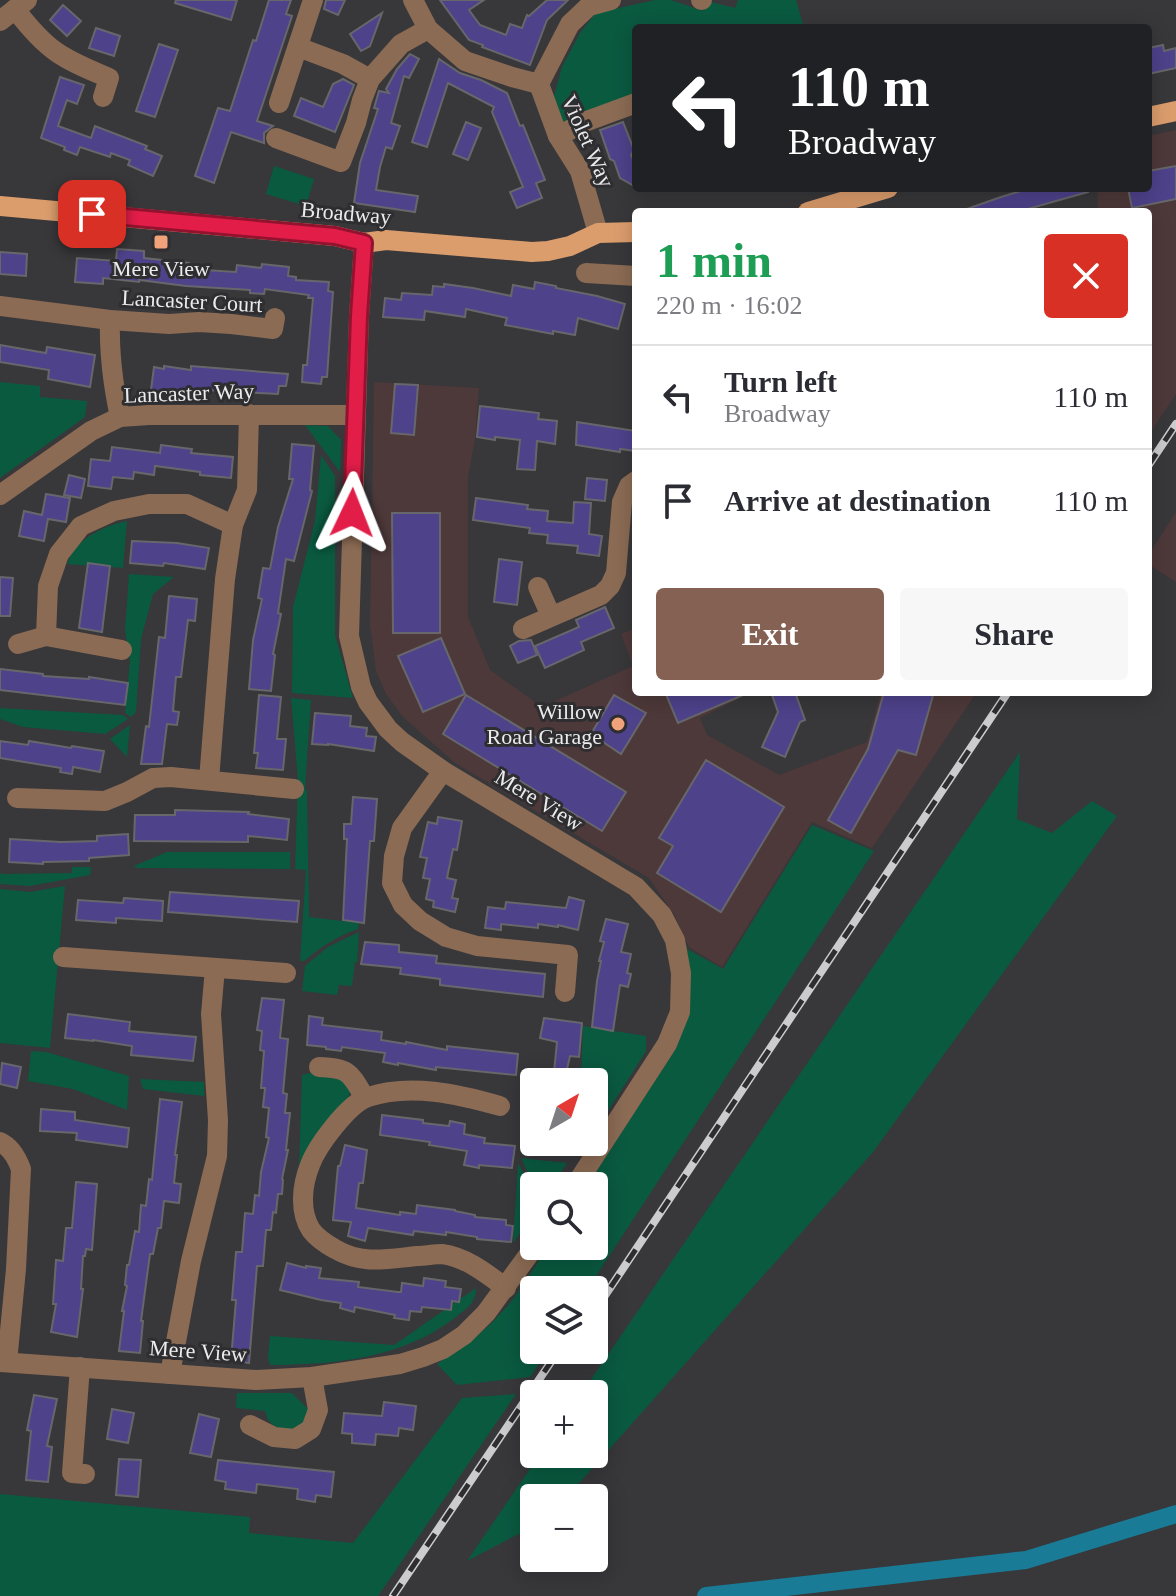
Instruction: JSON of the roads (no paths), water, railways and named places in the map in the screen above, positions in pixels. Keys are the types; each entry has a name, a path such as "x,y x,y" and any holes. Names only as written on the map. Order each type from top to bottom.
{"main road":[{"path":"1152,116 1176,111"},
{"path":"823,208 875,192"},
{"name":"Broadway","path":"0,206 335,236 364,243 386,240 532,252 570,246 598,233 632,232"}],"street":[{"path":"279,103 313,0"},
{"name":"Violet Way","path":"413,0 428,29 465,61 539,84 558,136 580,171 598,233"},
{"path":"539,84 570,24 588,3 611,0"},
{"path":"14,10 58,55 109,78 103,97"},
{"path":"276,138 341,162 370,79 401,44 428,29"},
{"path":"298,47 343,64 370,79"},
{"path":"558,136 587,121 632,104"},
{"name":"Mere View","path":"364,243 355,415 349,636 361,687 388,729 402,742 443,771 636,887 662,915 675,940 681,973 680,1012 667,1044 584,1172"},
{"path":"586,273 632,276"},
{"path":"0,306 110,320"},
{"name":"Lancaster Court","path":"120,417 109,344 110,320 169,324 199,322 274,329"},
{"path":"209,780 225,579 233,525 247,490 249,414"},
{"name":"Lancaster Way","path":"0,495 91,431 120,417 355,415"},
{"path":"523,629 601,595 610,586 616,573 622,502 632,484"},
{"path":"46,636 48,586 59,554 81,526 114,511 149,504 187,504 233,525"},
{"path":"538,587 551,616"},
{"path":"18,644 46,636 122,650"},
{"path":"443,771 402,828 394,856 392,883 403,905 420,921 446,937 477,946 568,955 565,992"},
{"path":"17,798 105,801 153,778 171,777 294,789"},
{"path":"63,957 286,973"},
{"path":"170,1374 191,1261 217,1156 218,1120 211,1014 215,968"},
{"path":"319,1067 347,1071 365,1098"},
{"path":"500,1106 438,1092 399,1091 365,1098 338,1122 316,1151 303,1188 303,1205 311,1229 325,1244 349,1257 370,1260 441,1254 466,1262 506,1288"},
{"path":"0,1142 17,1158 21,1169 8,1268 4,1362"},
{"name":"Mere View","path":"4,1362 256,1380 312,1377 400,1364 443,1349 464,1335 486,1313 525,1260"},
{"path":"80,1367 72,1473 85,1474"},
{"path":"250,1425 274,1437 295,1439 311,1429 318,1410 312,1377"}],"waterway":[{"path":"706,1596 1026,1560 1176,1514"}],"railway":[{"path":"1152,460 1176,424"},
{"path":"608,1291 1005,696"},
{"path":"393,1596 550,1364"}],"place":[{"name":"Mere View","path":"161,242"},
{"name":"Willow Road Garage","path":"618,724"}]}
